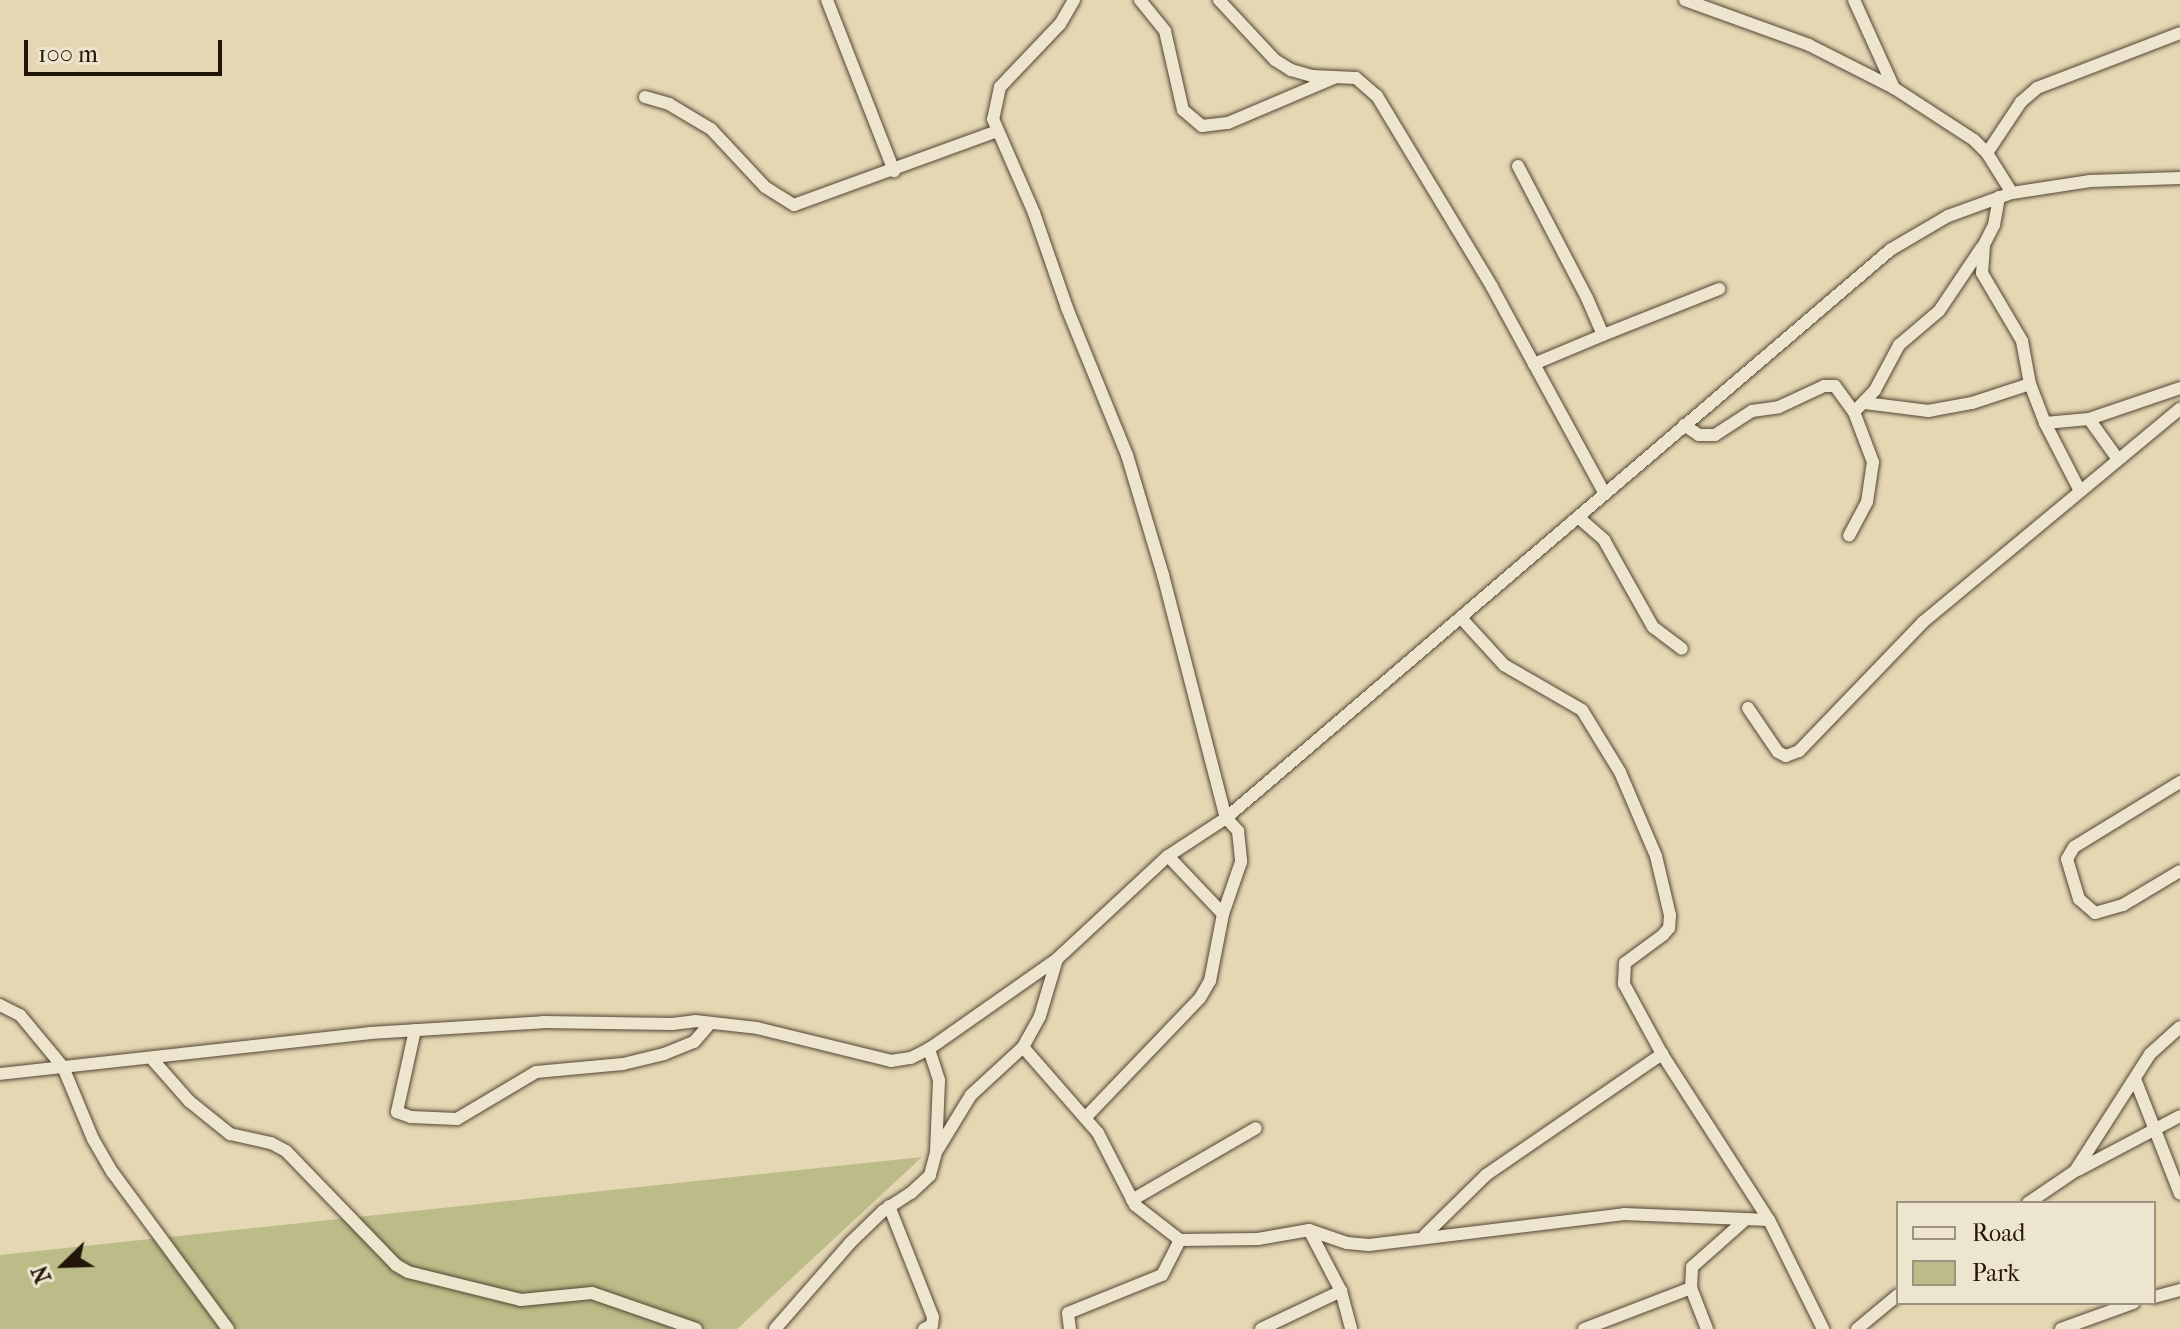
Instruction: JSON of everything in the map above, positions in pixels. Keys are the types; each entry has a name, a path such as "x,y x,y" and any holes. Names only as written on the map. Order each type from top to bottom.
{"street":[{"path":"827,0 894,171"},
{"path":"1074,0 1060,24 997,92 992,113 1127,455 1226,818 1238,831 1241,851 1238,873 1223,914 1212,976 1205,993 1085,1118"},
{"path":"1140,0 1165,31 1183,110 1202,126 1228,123 1337,77"},
{"path":"1219,0 1275,60 1312,76 1356,78 1377,96 1534,364 1605,494"},
{"path":"1685,0 1809,45 1894,88 1958,127 1987,153 2006,195 1984,245 1939,311 1899,345 1865,403 1854,412"},
{"path":"1854,0 1894,88"},
{"path":"1987,153 2021,102 2037,88 2180,33"},
{"path":"645,97 669,104 711,129 765,187 788,204 800,204 997,131"},
{"path":"1518,166 1603,335"},
{"path":"0,1074 415,1030 543,1022 672,1024 695,1021 709,1025 757,1028 901,1061 929,1049 1057,959 1168,856 1226,818 1890,250 1948,216 2006,195 2090,181 2180,178"},
{"path":"1984,245 1982,273 2022,341 2030,384 2045,423 2080,491"},
{"path":"1534,364 1719,289"},
{"path":"1865,403 1928,411 1972,403 2030,384"},
{"path":"1684,425 1699,435 1715,435 1752,411 1790,404 1829,385 1841,392 1854,412 1873,462 1867,502 1849,536"},
{"path":"2045,423 2089,419 2180,388"},
{"path":"1748,708 1778,752 1786,756 1799,751 1923,622 2117,458 2180,409"},
{"path":"2089,419 2117,458"},
{"path":"1578,517 1604,540 1653,627 1682,649"},
{"path":"1462,619 1512,671 1582,710 1620,772 1667,889 1669,928 1631,958 1623,971 1624,984 1662,1054 1769,1220 1823,1329"},
{"path":"2180,782 2074,847 2067,859 2079,899 2095,913 2123,905 2180,871"},
{"path":"1168,856 1223,914"},
{"path":"936,1152 971,1095 1023,1047 1040,1016 1057,959"},
{"path":"0,1005 20,1015 63,1067 93,1139 113,1173 228,1329"},
{"path":"415,1030 397,1112 411,1117 457,1119 536,1072 623,1064 664,1054 694,1042 709,1025"},
{"path":"2075,1171 2150,1054 2180,1027"},
{"path":"1023,1047 1103,1141 1132,1200 1180,1240 1258,1239 1309,1230 1357,1244 1624,1214 1769,1220"},
{"path":"775,1329 824,1270 889,1206 930,1175 936,1152 939,1080 929,1049"},
{"path":"1425,1235 1486,1175 1662,1054"},
{"path":"152,1059 181,1093 230,1134 271,1143 286,1151 396,1265 408,1272 521,1300 592,1293 696,1329"},
{"path":"2135,1079 2180,1194"},
{"path":"2031,1201 2075,1171 2180,1116"},
{"path":"1132,1200 1256,1128"},
{"path":"889,1206 933,1317 932,1325 924,1329"},
{"path":"1707,1329 1691,1288 1692,1267 1746,1219"},
{"path":"1309,1230 1341,1291 1351,1329"},
{"path":"1070,1329 1068,1313 1162,1275 1180,1240"},
{"path":"1584,1329 1691,1288"},
{"path":"2156,1296 2180,1290"},
{"path":"1261,1329 1341,1291"},
{"path":"1857,1329 1896,1297"},
{"path":"2061,1329 2127,1305"}],"green space":[{"path":"922,1157 737,1329 0,1329 0,1255"}]}
